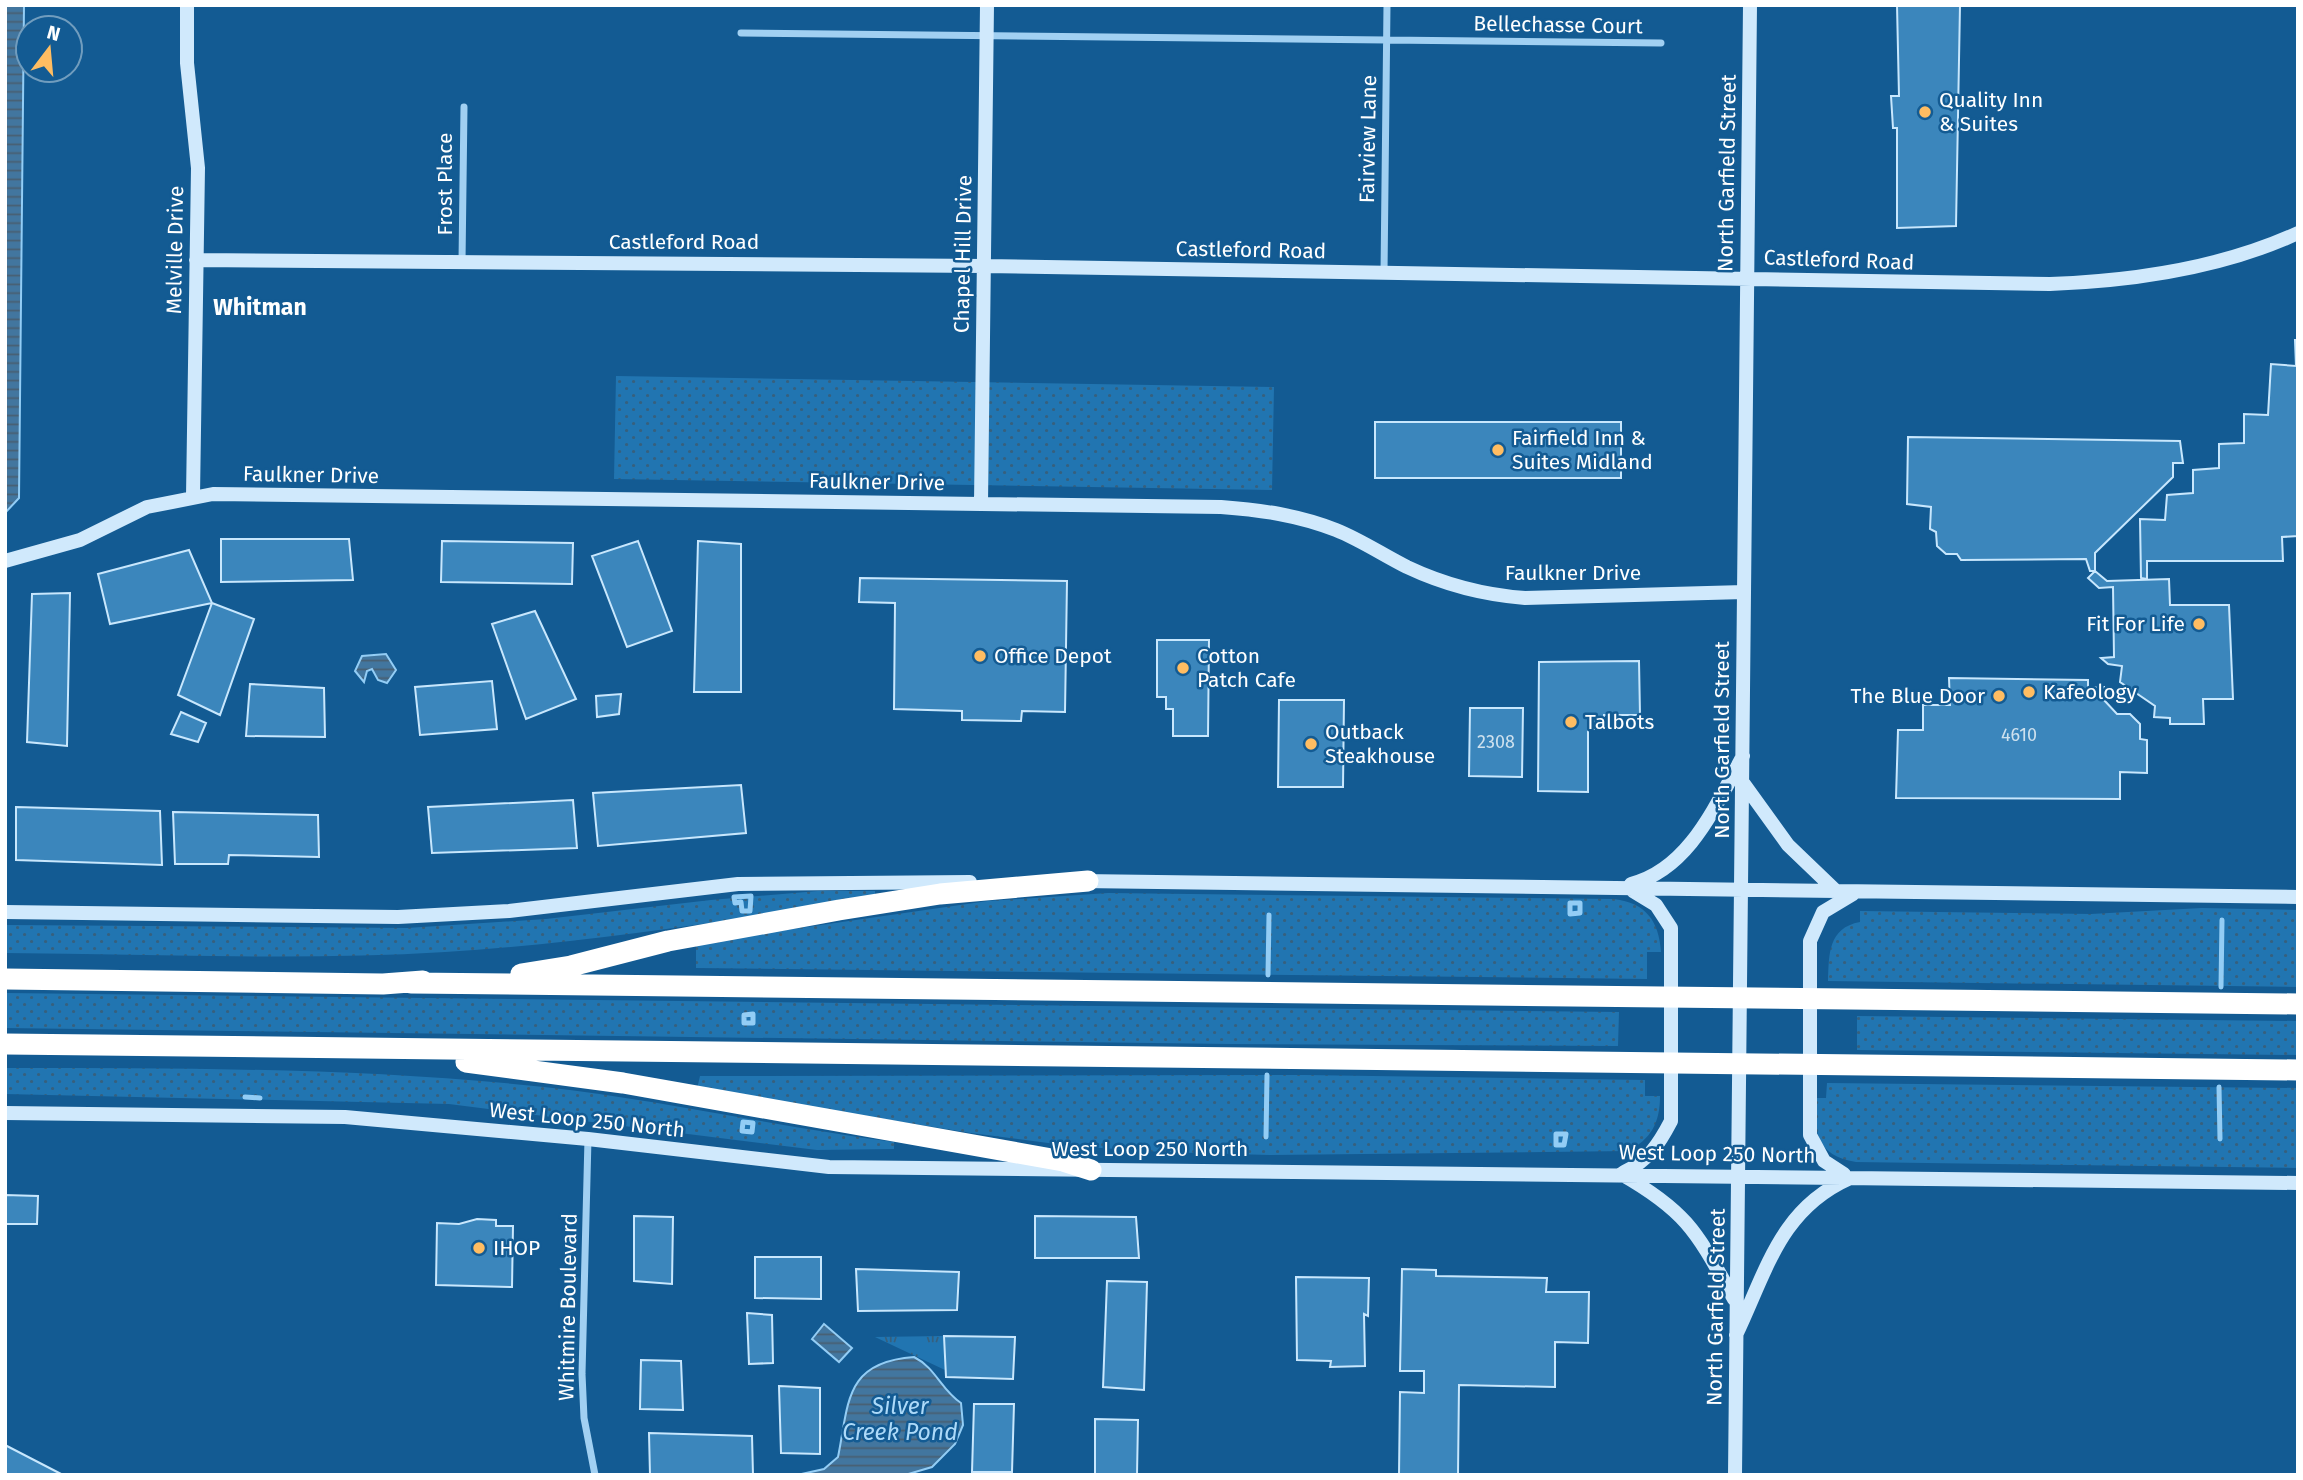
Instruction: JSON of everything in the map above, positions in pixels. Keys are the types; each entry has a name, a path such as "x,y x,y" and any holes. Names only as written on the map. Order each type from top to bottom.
{"highway":[{"path":"411,983 518,975 572,966 693,936 917,897 1088,881"},
{"path":"5,979 2298,1004"},
{"path":"5,1044 2298,1070"},
{"path":"275,1048 476,1063 623,1083 1063,1161 1091,1170"}],"main road":[{"name":"Melville Drive","path":"187,5 187,63 198,168 193,496"},
{"name":"Chapel Hill Drive","path":"981,504 987,5"},
{"name":"North Garfield Street","path":"1735,1475 1735,1301 1744,755 1749,5"},
{"name":"Castleford Road","path":"197,260 984,266 1747,278 1873,283 2073,283 2193,267 2251,251 2298,233"},
{"name":"Faulkner Drive","path":"5,561 49,551 102,531 147,507 193,496 1221,507 1280,512 1351,536 1427,576 1496,595 1525,598 1744,592"},
{"path":"1621,889 1644,881 1671,864 1700,832 1744,755"},
{"path":"1743,782 1788,845 1836,891"},
{"path":"5,912 398,917 509,911 738,884 1088,881 2298,897"},
{"path":"1621,889 1657,905 1671,929 1671,1121 1657,1146 1645,1160 1620,1174 1672,1206 1698,1235 1735,1301"},
{"path":"1854,1176 1830,1168 1818,1153 1810,1135 1810,941 1823,912 1839,899 1861,891"},
{"name":"West Loop 250 North","path":"5,1113 345,1117 588,1139 829,1167 1854,1176 2298,1183"},
{"path":"1735,1338 1786,1227 1806,1204 1826,1189 1854,1176"}],"street":[{"name":"Fairview Lane","path":"1384,273 1387,5"},
{"name":"Bellechasse Court","path":"741,33 1661,43"},
{"name":"Frost Place","path":"462,262 464,107"},
{"name":"Whitmire Boulevard","path":"588,1139 582,1374 584,1418 595,1475"}],"green space":[{"path":"616,376 1274,387 1272,490 614,479"},
{"path":"818,891 875,891 875,898 607,937 445,952 280,957 5,953 5,925 407,928 546,919"},
{"path":"1108,893 1614,899 1635,905 1649,915 1657,931 1661,952 1647,952 1647,979 696,968 696,943 988,901"},
{"path":"2202,908 2298,910 2298,987 1828,981 1832,944 1842,930 1860,922 1860,911 2091,914"},
{"path":"5,993 1619,1012 1618,1046 1232,1044 5,1028"},
{"path":"1857,1016 2298,1021 2298,1055 1857,1050"},
{"path":"5,1068 275,1070 410,1076 544,1087 894,1142 894,1149 817,1150 449,1104 5,1094"},
{"path":"1304,1075 1645,1080 1645,1096 1660,1096 1660,1106 1653,1129 1643,1141 1628,1151 1270,1155 1071,1146 971,1133 697,1089 700,1076"},
{"path":"1827,1083 2298,1088 2298,1168 1856,1162 1832,1154 1825,1148 1817,1132 1814,1098 1826,1098"},
{"path":"944,1336 945,1370 875,1337"}],"water":[{"path":"5,5 24,5 24,14 14,14 14,84 23,84 19,498 5,513"},
{"path":"386,654 396,670 387,683 378,680 372,669 367,671 364,682 355,671 362,656"},
{"path":"824,1324 852,1348 839,1362 812,1339"},
{"name":"Silver Creek Pond","path":"914,1357 928,1367 948,1392 961,1403 963,1425 955,1444 932,1467 905,1475 797,1475 824,1469 838,1457 848,1403 862,1377 874,1367"}],"building":[{"name":"Quality Inn & Suites","path":"1897,5 1960,5 1956,226 1897,228 1897,128 1893,128 1891,96 1899,96"},
{"path":"2295,340 2298,340 2298,536 2282,537 2283,561 2147,561 2147,579 2141,578 2140,519 2165,520 2167,495 2193,493 2193,470 2219,468 2219,444 2244,443 2244,414 2268,415 2271,364 2296,366"},
{"name":"Fairfield Inn & Suites Midland","path":"1375,422 1621,422 1621,478 1375,478"},
{"path":"1908,437 2180,441 2183,463 2173,463 2173,477 2095,553 2095,571 2090,571 2086,559 1961,560 1957,554 1946,554 1937,546 1936,532 1930,529 1931,507 1907,504"},
{"path":"221,539 349,539 353,580 221,582"},
{"path":"442,541 573,543 572,584 441,582"},
{"path":"638,541 672,631 627,647 592,556"},
{"path":"698,541 741,544 741,692 694,692"},
{"path":"189,550 212,603 110,624 98,574"},
{"path":"2095,571 2107,581 2169,579 2170,605 2229,605 2233,699 2203,699 2204,724 2170,724 2170,718 2154,717 2155,706 2120,682 2122,666 2108,664 2101,658 2114,657 2113,587 2099,588 2088,578"},
{"name":"Office Depot","path":"860,578 1067,581 1065,712 1022,711 1021,721 962,720 962,711 894,709 895,603 859,602"},
{"path":"70,593 67,746 27,742 32,594"},
{"path":"212,603 254,619 220,715 178,695"},
{"path":"535,611 576,699 526,719 492,624"},
{"name":"Cotton Patch Cafe","path":"1157,640 1209,640 1208,736 1173,736 1173,709 1166,709 1166,697 1157,697"},
{"name":"Talbots","path":"1639,661 1640,715 1604,715 1604,729 1588,729 1588,792 1538,791 1539,662"},
{"path":"1949,678 2088,680 2088,688 2104,687 2104,700 2117,714 2130,714 2140,724 2140,739 2147,740 2147,773 2120,772 2120,799 1896,798 1898,730 1923,730 1923,705 1950,705"},
{"path":"492,681 497,729 420,735 415,687"},
{"path":"250,684 324,688 325,737 246,736"},
{"path":"621,694 619,714 597,717 596,696"},
{"name":"Outback Steakhouse","path":"1279,700 1344,700 1343,787 1278,787"},
{"path":"1470,708 1523,708 1522,777 1469,776"},
{"path":"181,712 206,723 198,742 171,734"},
{"path":"741,785 746,833 598,846 593,793"},
{"path":"573,800 577,848 432,853 428,807"},
{"path":"16,807 160,811 162,865 16,860"},
{"path":"173,812 318,815 319,857 229,855 228,864 175,864"},
{"path":"5,1195 38,1196 37,1224 5,1224"},
{"path":"634,1216 673,1217 672,1284 634,1281"},
{"path":"1035,1216 1136,1217 1139,1258 1035,1258"},
{"path":"477,1219 496,1220 496,1226 513,1226 512,1287 436,1285 437,1223 459,1224"},
{"path":"755,1257 821,1257 821,1299 755,1298"},
{"path":"856,1269 959,1272 957,1310 858,1311"},
{"path":"1402,1269 1436,1270 1436,1276 1547,1278 1546,1292 1589,1292 1588,1343 1555,1342 1555,1387 1459,1385 1458,1475 1399,1475 1400,1392 1424,1393 1424,1371 1400,1371"},
{"path":"1296,1277 1369,1278 1368,1316 1364,1314 1365,1366 1330,1367 1331,1361 1297,1360"},
{"path":"1107,1281 1147,1282 1144,1390 1103,1387"},
{"path":"747,1313 772,1315 773,1363 749,1364"},
{"path":"944,1336 1015,1337 1013,1379 946,1377"},
{"path":"641,1360 681,1361 683,1410 640,1409"},
{"path":"779,1386 820,1388 820,1454 781,1453"},
{"path":"974,1404 1014,1404 1012,1472 972,1472"},
{"path":"1095,1419 1138,1420 1137,1475 1095,1475"},
{"path":"649,1433 752,1436 753,1475 650,1475"},
{"path":"5,1445 63,1475 5,1475"}],"waterway":[{"path":"751,896 750,911 742,911 741,902 735,903 734,897 751,896"},
{"path":"1570,903 1580,903 1580,913 1570,914 1570,903"},
{"path":"1268,975 1269,915"},
{"path":"2221,987 2222,920"},
{"path":"753,1014 753,1023 744,1023 744,1015 753,1014"},
{"path":"1266,1137 1267,1075"},
{"path":"2219,1087 2220,1139"},
{"path":"245,1097 260,1098"},
{"path":"743,1122 753,1123 752,1132 742,1131 743,1122"},
{"path":"1556,1134 1566,1134 1564,1145 1556,1145 1556,1134"}],"place":[{"name":"Quality Inn & Suites","path":"1925,112"},
{"name":"Fairfield Inn & Suites Midland","path":"1498,450"},
{"name":"Fit For Life","path":"2199,624"},
{"name":"Office Depot","path":"980,656"},
{"name":"Cotton Patch Cafe","path":"1183,668"},
{"name":"Kafeology","path":"2029,692"},
{"name":"The Blue Door","path":"1999,696"},
{"name":"Talbots","path":"1571,722"},
{"name":"Outback Steakhouse","path":"1311,744"},
{"name":"IHOP","path":"479,1248"}],"district":[{"name":"Whitman","path":"260,307"}]}
